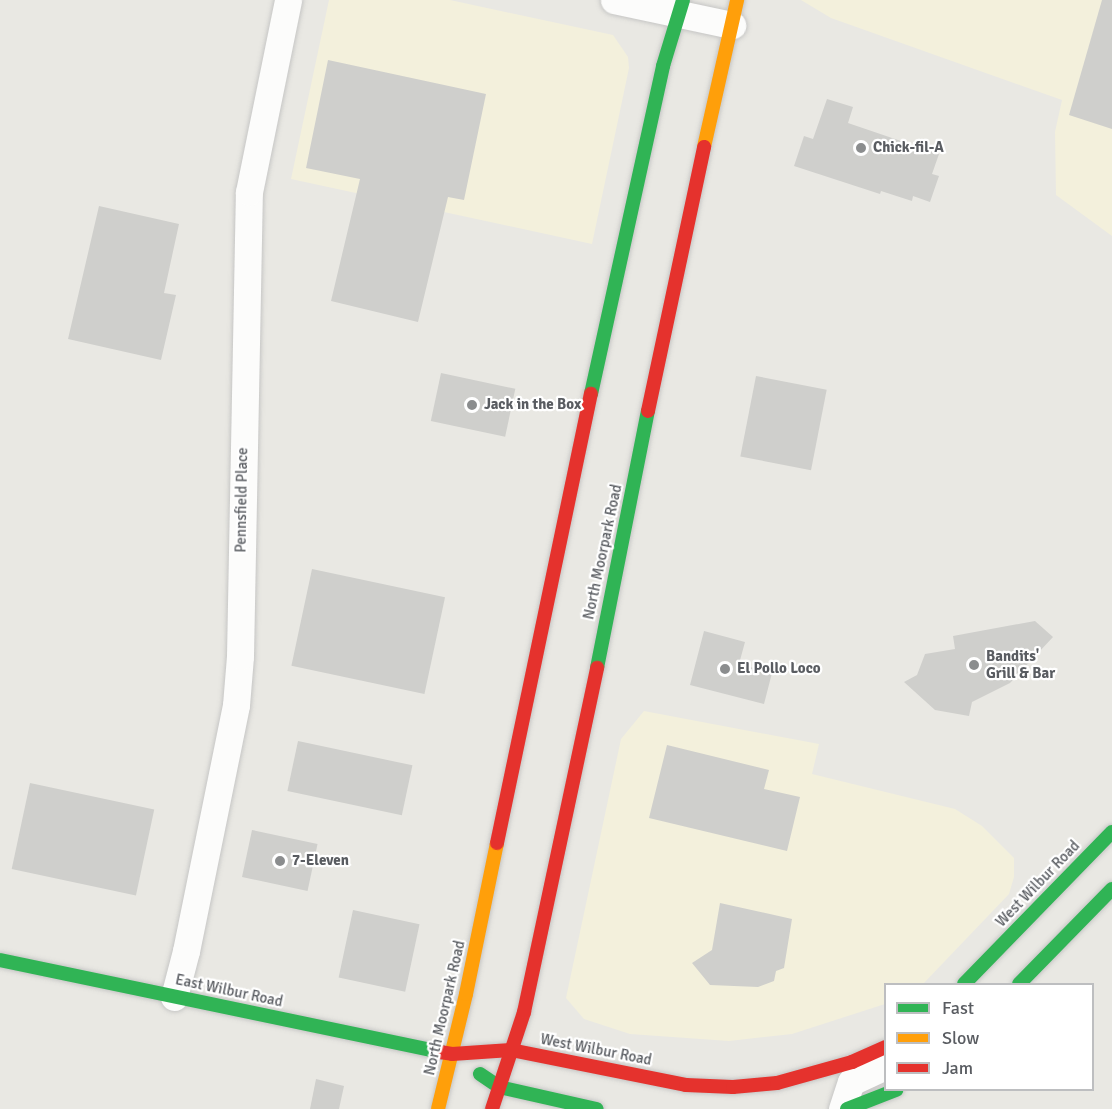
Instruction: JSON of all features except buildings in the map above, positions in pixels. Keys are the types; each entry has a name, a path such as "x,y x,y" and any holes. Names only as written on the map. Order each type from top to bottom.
{"main road":[{"name":"North Moorpark Road","path":"438,1109 482,920 553,566 612,296 663,66 682,6"},
{"name":"North Moorpark Road","path":"492,1109 524,1012 578,761 680,251 717,78 734,12"},
{"name":"West Wilbur Road","path":"965,983 1112,832"},
{"path":"1020,983 1112,889"},
{"name":"East Wilbur Road","path":"0,960 452,1054"},
{"name":"West Wilbur Road","path":"452,1054 511,1050 686,1085 733,1087 777,1083 822,1072 884,1047"},
{"path":"452,1054 499,1087 597,1109"},
{"path":"847,1109 880,1098 892,1091"}],"street":[{"name":"Pennsfield Place","path":"174,997 186,951 236,705 240,656 249,192 288,0"},
{"path":"614,0 734,12"},
{"path":"843,1109 851,1082 884,1066"}],"shaded area":[{"path":"329,0 450,0 613,35 628,57 629,68 592,244 291,179"},
{"path":"801,0 1112,0 1112,236 1056,195 1055,132 1062,100 831,18"},
{"path":"644,711 819,744 812,774 955,809 982,826 1014,858 1014,877 1009,894 924,983 884,983 884,1004 792,1034 729,1041 630,1034 584,1019 566,998 621,739"}],"traffic: fast":[{"path":"591,394 663,66 683,0"},
{"path":"597,668 648,411"},
{"path":"965,983 1112,832"},
{"path":"1020,983 1112,889"},
{"path":"0,960 440,1052"},
{"path":"480,1074 499,1087 597,1109"},
{"path":"847,1109 893,1091"}],"traffic: slow":[{"path":"704,147 737,0"},
{"path":"438,1109 466,994 497,843"}],"traffic: jam":[{"path":"648,411 704,147"},
{"path":"497,843 591,394"},
{"path":"492,1109 524,1012 597,668"},
{"path":"440,1052 452,1054 511,1050 686,1085 733,1087 777,1083 852,1062 884,1048"}],"place":[{"name":"Chick-fil-A","path":"861,148"},
{"name":"Jack in the Box","path":"472,405"},
{"name":"Bandits' Grill & Bar","path":"974,665"},
{"name":"El Pollo Loco","path":"725,669"},
{"name":"7-Eleven","path":"280,861"}]}
